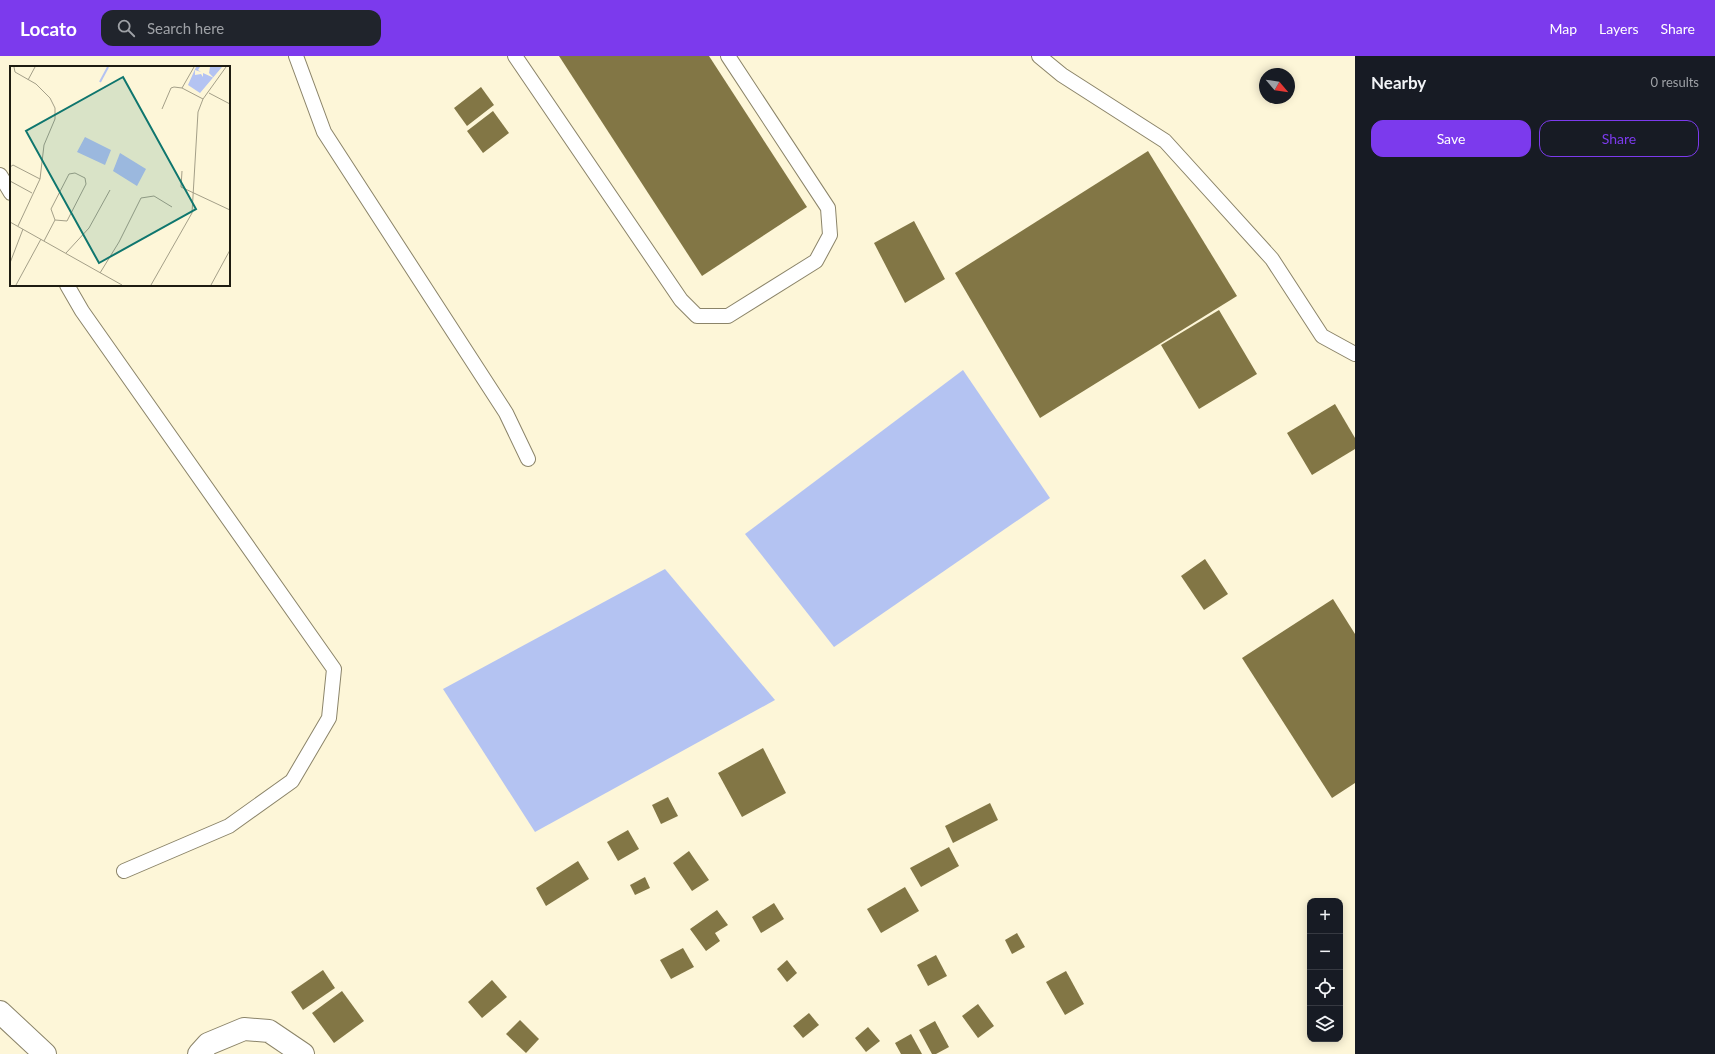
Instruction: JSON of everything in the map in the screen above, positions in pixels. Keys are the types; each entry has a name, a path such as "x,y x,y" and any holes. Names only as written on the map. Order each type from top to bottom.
{"street":[{"path":"0,1012 45,1054"},
{"path":"199,1054 208,1044 244,1029 269,1031 303,1054"}],"lane":[{"path":"296,56 324,132 506,413 528,459"},
{"path":"515,56 681,300 697,316 728,316 816,261 830,235 828,208 728,56"},
{"path":"1039,56 1062,75 1165,141 1272,259 1322,336 1355,354"},
{"path":"0,175 10,191"},
{"path":"68,286 82,311 334,670 329,718 292,781 229,826 124,871"}],"water":[{"path":"963,370 1050,498 834,647 745,534"},
{"path":"665,569 775,700 535,832 443,689"}],"building":[{"path":"559,56 709,56 807,207 702,276"},
{"path":"481,87 494,105 467,126 454,108"},
{"path":"493,111 509,133 483,153 467,131"},
{"path":"1148,151 1237,296 1040,418 955,273"},
{"path":"914,221 945,279 905,303 874,243"},
{"path":"1219,310 1257,374 1199,409 1161,345"},
{"path":"1335,404 1355,438 1355,449 1312,475 1287,433"},
{"path":"1205,559 1228,594 1204,610 1181,576"},
{"path":"1333,599 1355,634 1355,783 1332,798 1242,658"},
{"path":"763,748 786,793 742,817 718,773"},
{"path":"668,797 678,816 661,824 652,805"},
{"path":"990,803 998,820 953,843 945,826"},
{"path":"628,830 639,849 618,861 607,842"},
{"path":"949,847 959,866 921,887 910,868"},
{"path":"689,851 709,880 692,891 673,863"},
{"path":"578,861 589,879 546,906 536,888"},
{"path":"645,877 650,888 635,895 630,885"},
{"path":"905,887 919,911 881,933 867,909"},
{"path":"774,903 784,919 761,933 752,917"},
{"path":"717,910 728,925 715,933 720,941 706,951 690,929"},
{"path":"1017,933 1025,947 1012,954 1005,940"},
{"path":"683,948 694,967 671,979 660,960"},
{"path":"936,955 947,976 928,986 917,965"},
{"path":"787,960 797,973 787,982 777,969"},
{"path":"323,970 335,988 303,1010 291,992"},
{"path":"1066,971 1084,1004 1065,1015 1046,982"},
{"path":"492,980 507,997 482,1018 468,1002"},
{"path":"342,991 364,1021 334,1043 312,1013"},
{"path":"978,1004 994,1026 978,1038 962,1016"},
{"path":"809,1013 819,1025 803,1038 793,1026"},
{"path":"520,1020 539,1039 526,1053 506,1034"},
{"path":"935,1021 949,1047 936,1054 932,1054 919,1030"},
{"path":"868,1027 880,1041 866,1052 855,1038"},
{"path":"911,1034 922,1054 901,1054 895,1043"}]}
